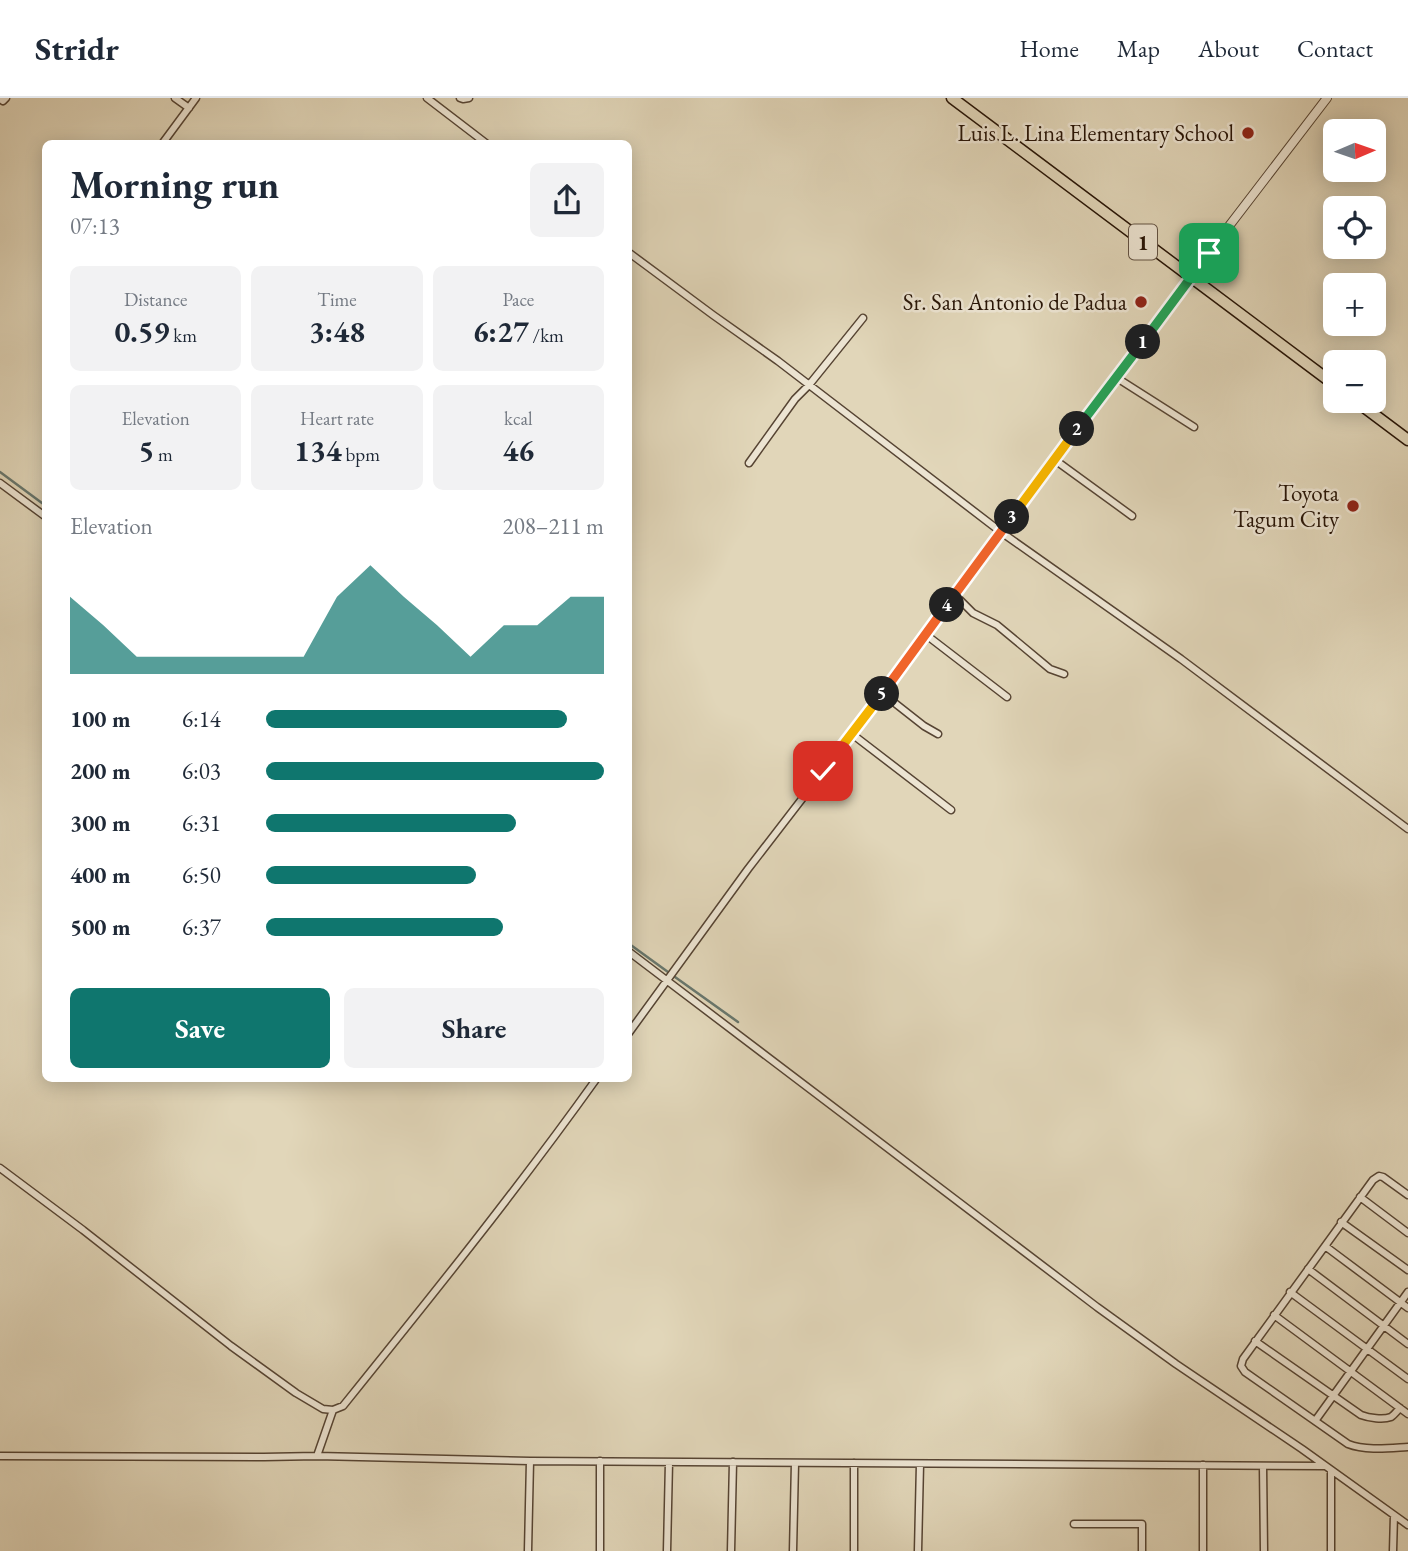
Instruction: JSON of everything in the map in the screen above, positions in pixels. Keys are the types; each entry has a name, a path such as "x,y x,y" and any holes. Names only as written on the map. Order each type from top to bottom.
{"highway":[{"name":"1","path":"952,98 1323,376"},
{"path":"1372,413 1408,440"}],"street":[{"path":"0,99 4,101 6,98"},
{"path":"175,98 189,108"},
{"path":"165,140 196,98"},
{"path":"428,98 483,140"},
{"path":"460,98 469,98"},
{"path":"632,1028 748,869 1327,98"},
{"path":"632,255 1001,531 1181,659 1408,829"},
{"path":"749,463 795,399 863,318"},
{"path":"1117,378 1194,427"},
{"path":"1055,460 1132,516"},
{"path":"0,483 42,514"},
{"path":"955,595 974,613 997,625 1050,669 1064,674"},
{"path":"925,634 1007,696"},
{"path":"882,693 937,734"},
{"path":"852,734 951,810"},
{"path":"632,954 1097,1307 1408,1525"},
{"path":"0,1168 231,1346 296,1393 323,1409 333,1410 343,1406 394,1343 594,1082"},
{"path":"1408,1195 1383,1177 1379,1176 1373,1180 1241,1363 1242,1369 1348,1444 1355,1447 1408,1447"},
{"path":"1360,1198 1408,1233"},
{"path":"1341,1222 1408,1270"},
{"path":"1325,1246 1408,1308"},
{"path":"1308,1269 1408,1344"},
{"path":"1290,1292 1408,1379"},
{"path":"1315,1421 1408,1292"},
{"path":"1274,1314 1408,1414"},
{"path":"1255,1341 1367,1418 1390,1417 1400,1408"},
{"path":"317,1456 333,1410"},
{"path":"0,1456 317,1456 530,1461 1325,1466"},
{"path":"528,1551 530,1461"},
{"path":"600,1461 600,1551"},
{"path":"667,1551 668,1462"},
{"path":"731,1551 733,1462"},
{"path":"793,1551 795,1463"},
{"path":"854,1464 854,1551"},
{"path":"918,1551 920,1464"},
{"path":"1203,1465 1203,1551"},
{"path":"1263,1465 1264,1551"},
{"path":"1331,1471 1331,1551"},
{"path":"1392,1551 1394,1515"},
{"path":"1074,1524 1142,1524 1142,1551"}],"waterway":[{"path":"0,472 42,503"},
{"path":"632,946 668,972"},
{"path":"675,977 738,1022"}],"place":[{"name":"Luis L. Lina Elementary School","path":"1248,133"},
{"name":"Sr. San Antonio de Padua","path":"1141,302"},
{"name":"Toyota Tagum City","path":"1353,506"}],"route":[{"path":"823,771 1209,253"}]}
